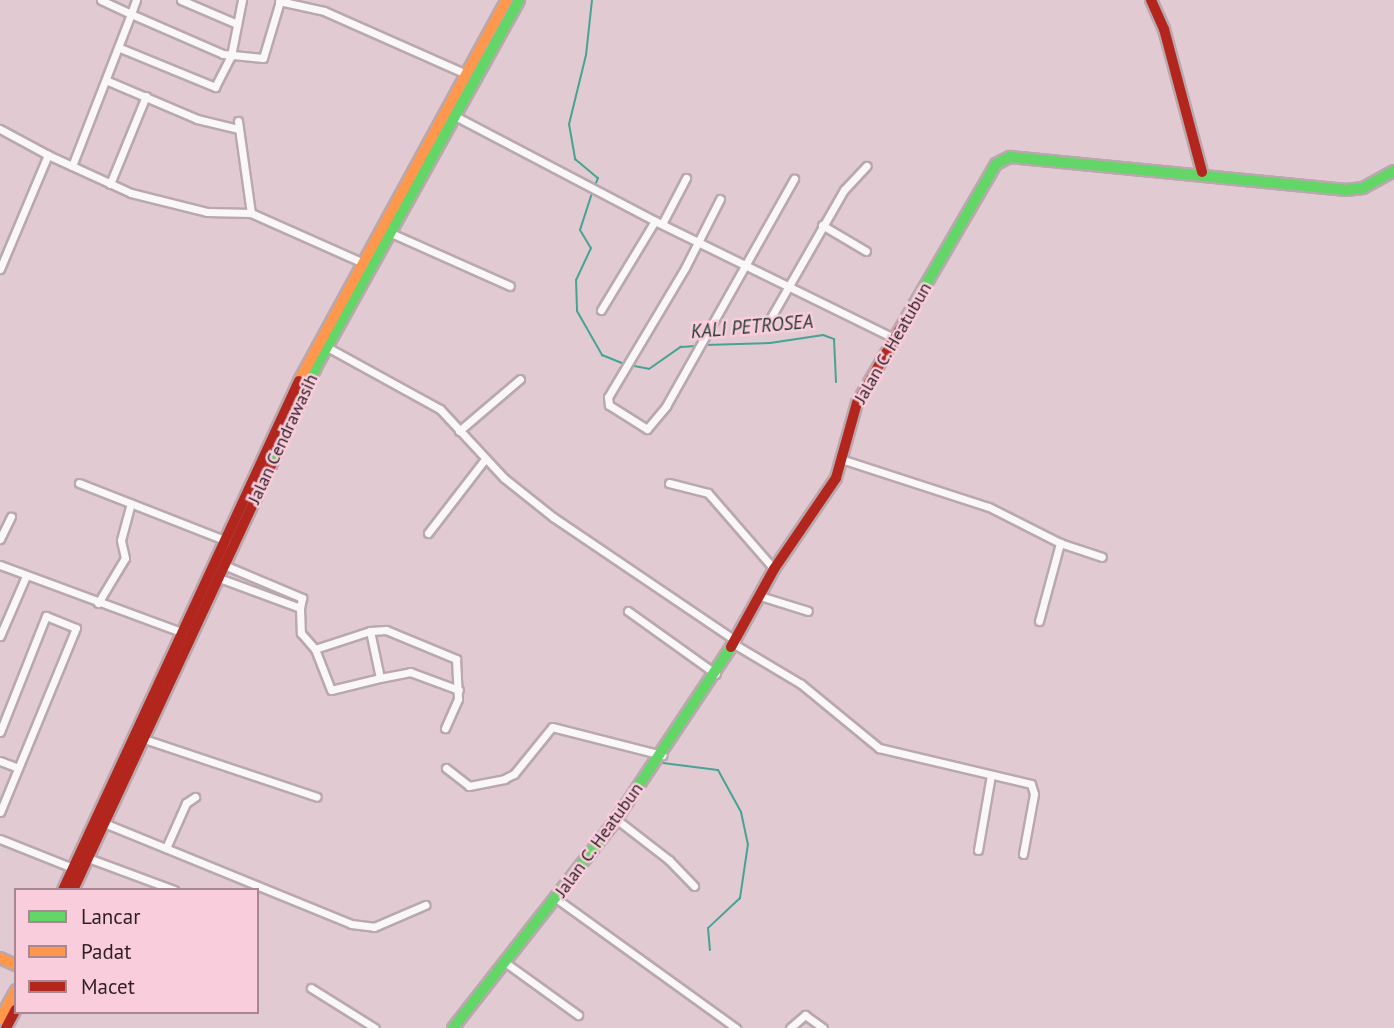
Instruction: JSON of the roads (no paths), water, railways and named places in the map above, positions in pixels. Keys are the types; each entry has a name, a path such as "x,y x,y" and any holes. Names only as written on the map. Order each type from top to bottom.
{"main road":[{"name":"Jalan Cendrawasih","path":"64,888 228,541 315,346 507,0"},
{"name":"Jalan Cendrawasih","path":"74,888 327,348 519,0"},
{"path":"1151,0 1164,29 1202,172"},
{"name":"Jalan C. Heatubun","path":"458,1026 616,819 716,674 774,569 825,497 844,460 857,402 996,164 1010,157 1126,171 1202,172 1298,187 1346,190 1363,188 1394,171"},
{"path":"0,1019 14,994"}],"street":[{"path":"101,0 231,56 265,57 279,1 328,12 466,74"},
{"path":"72,166 108,81 136,0"},
{"path":"181,0 237,24"},
{"path":"120,48 212,88 231,56 242,0"},
{"path":"108,81 197,119 238,125 251,213"},
{"path":"110,184 146,96"},
{"path":"455,116 658,222 894,338"},
{"path":"0,129 110,184 199,211 251,213 361,262"},
{"path":"0,269 48,155"},
{"path":"766,326 852,177 866,166"},
{"path":"601,310 686,178"},
{"path":"720,199 700,242 608,397 609,405 647,429 664,410 794,179"},
{"path":"822,225 866,251"},
{"path":"391,233 510,286"},
{"path":"327,348 440,409 485,459 553,517 735,643 801,684 874,746 1031,784 1034,794 1023,854"},
{"path":"459,430 520,379"},
{"path":"428,533 485,459"},
{"path":"844,460 989,507 1060,543 1102,558"},
{"path":"79,483 228,541"},
{"path":"669,483 708,493 774,569"},
{"path":"98,603 125,558 121,540 131,503"},
{"path":"0,539 11,516"},
{"path":"1038,621 1060,543"},
{"path":"0,565 184,633"},
{"path":"224,565 302,598 301,633 315,649 332,691 410,671 459,690"},
{"path":"0,636 26,576"},
{"path":"219,578 300,608"},
{"path":"760,596 808,611"},
{"path":"628,611 716,674"},
{"path":"0,732 46,616 76,628 18,768 3,796 0,813"},
{"path":"315,649 370,631 386,630 451,655 457,662 459,690 455,712 445,727"},
{"path":"370,631 380,678"},
{"path":"446,768 470,786 504,779 514,774 552,727 662,755"},
{"path":"144,739 317,797"},
{"path":"0,761 18,768"},
{"path":"978,850 992,775"},
{"path":"166,848 186,803 195,797"},
{"path":"616,819 669,860 694,886"},
{"path":"104,823 366,928 425,905"},
{"path":"0,839 73,868"},
{"path":"88,858 169,888"},
{"path":"557,899 736,1028"},
{"path":"506,963 578,1015"},
{"path":"310,988 376,1028"},
{"path":"790,1028 805,1015 823,1028"}],"waterway":[{"name":"KALI PETROSEA","path":"592,0 586,55 569,124 575,159 598,178 594,188"},
{"name":"KALI PETROSEA","path":"592,193 580,230 591,248 576,280 577,311 602,355 624,364"},
{"name":"KALI PETROSEA","path":"705,345 770,343 823,335 834,339 836,382"},
{"name":"KALI PETROSEA","path":"629,365 649,369 681,347 696,346"},
{"path":"663,763 718,770 741,812 748,844 740,898 708,928 710,950"}]}
